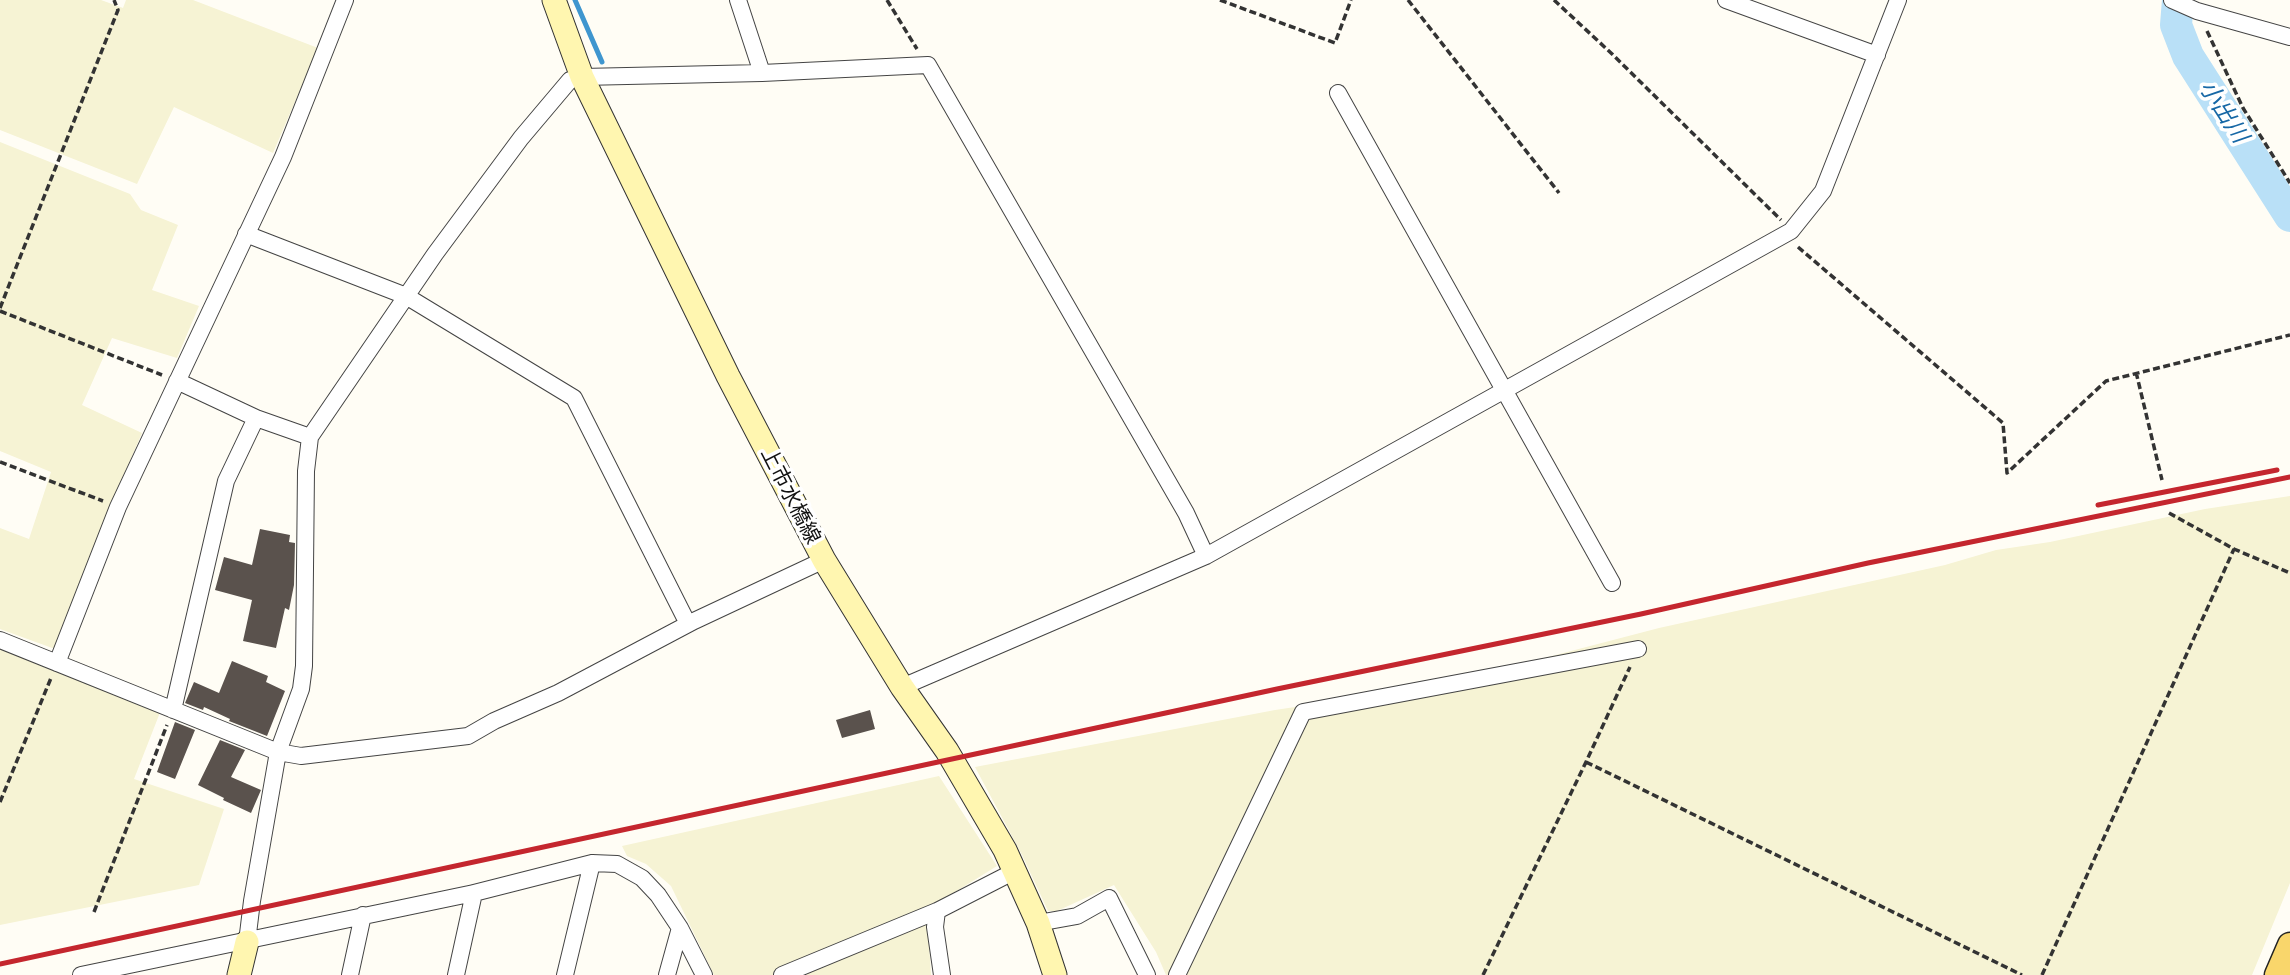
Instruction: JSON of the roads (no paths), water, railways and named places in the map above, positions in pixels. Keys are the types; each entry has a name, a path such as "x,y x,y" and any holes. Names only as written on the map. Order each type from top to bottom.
{"main road":[{"name":"上市水橋線","path":"554,0 582,77 722,363 824,559 902,687 947,751 1005,850 1038,923 1055,975"},
{"path":"239,975 247,942"},
{"path":"2277,975 2290,945"}],"street":[{"path":"57,663 118,507 283,157 345,0"},
{"path":"738,0 762,73"},
{"path":"1726,0 1877,55"},
{"path":"902,687 1206,556 1791,231 1823,191 1898,0"},
{"path":"2172,0 2197,11 2290,37"},
{"path":"247,942 278,752 301,689 304,666 306,471 310,437 435,254 521,138 570,80 582,77 762,73 928,65 1186,513 1206,556"},
{"path":"1338,93 1612,583"},
{"path":"246,234 406,296 574,398 688,624"},
{"path":"177,381 256,418 310,437"},
{"path":"173,710 226,481 256,418"},
{"path":"0,640 278,752 301,756 468,736 494,721 558,693 688,624 824,559"},
{"path":"1177,975 1303,712 1638,649"},
{"path":"565,975 592,863"},
{"path":"81,975 126,970 363,915 474,893 592,863 617,864 642,878 658,895 680,928 704,975"},
{"path":"782,975 937,911 1014,872"},
{"path":"456,975 474,893"},
{"path":"1038,923 1077,916 1109,898 1147,975"},
{"path":"937,911 935,928 942,975"},
{"path":"350,975 363,915"},
{"path":"667,975 680,928"}],"waterway":[{"path":"575,0 602,62"},
{"name":"小出川","path":"2178,0 2176,25 2188,56 2290,216"}],"railway":[{"path":"2098,505 2277,470"},
{"path":"0,964 1277,689 1641,614 1868,563 2290,477"}]}
